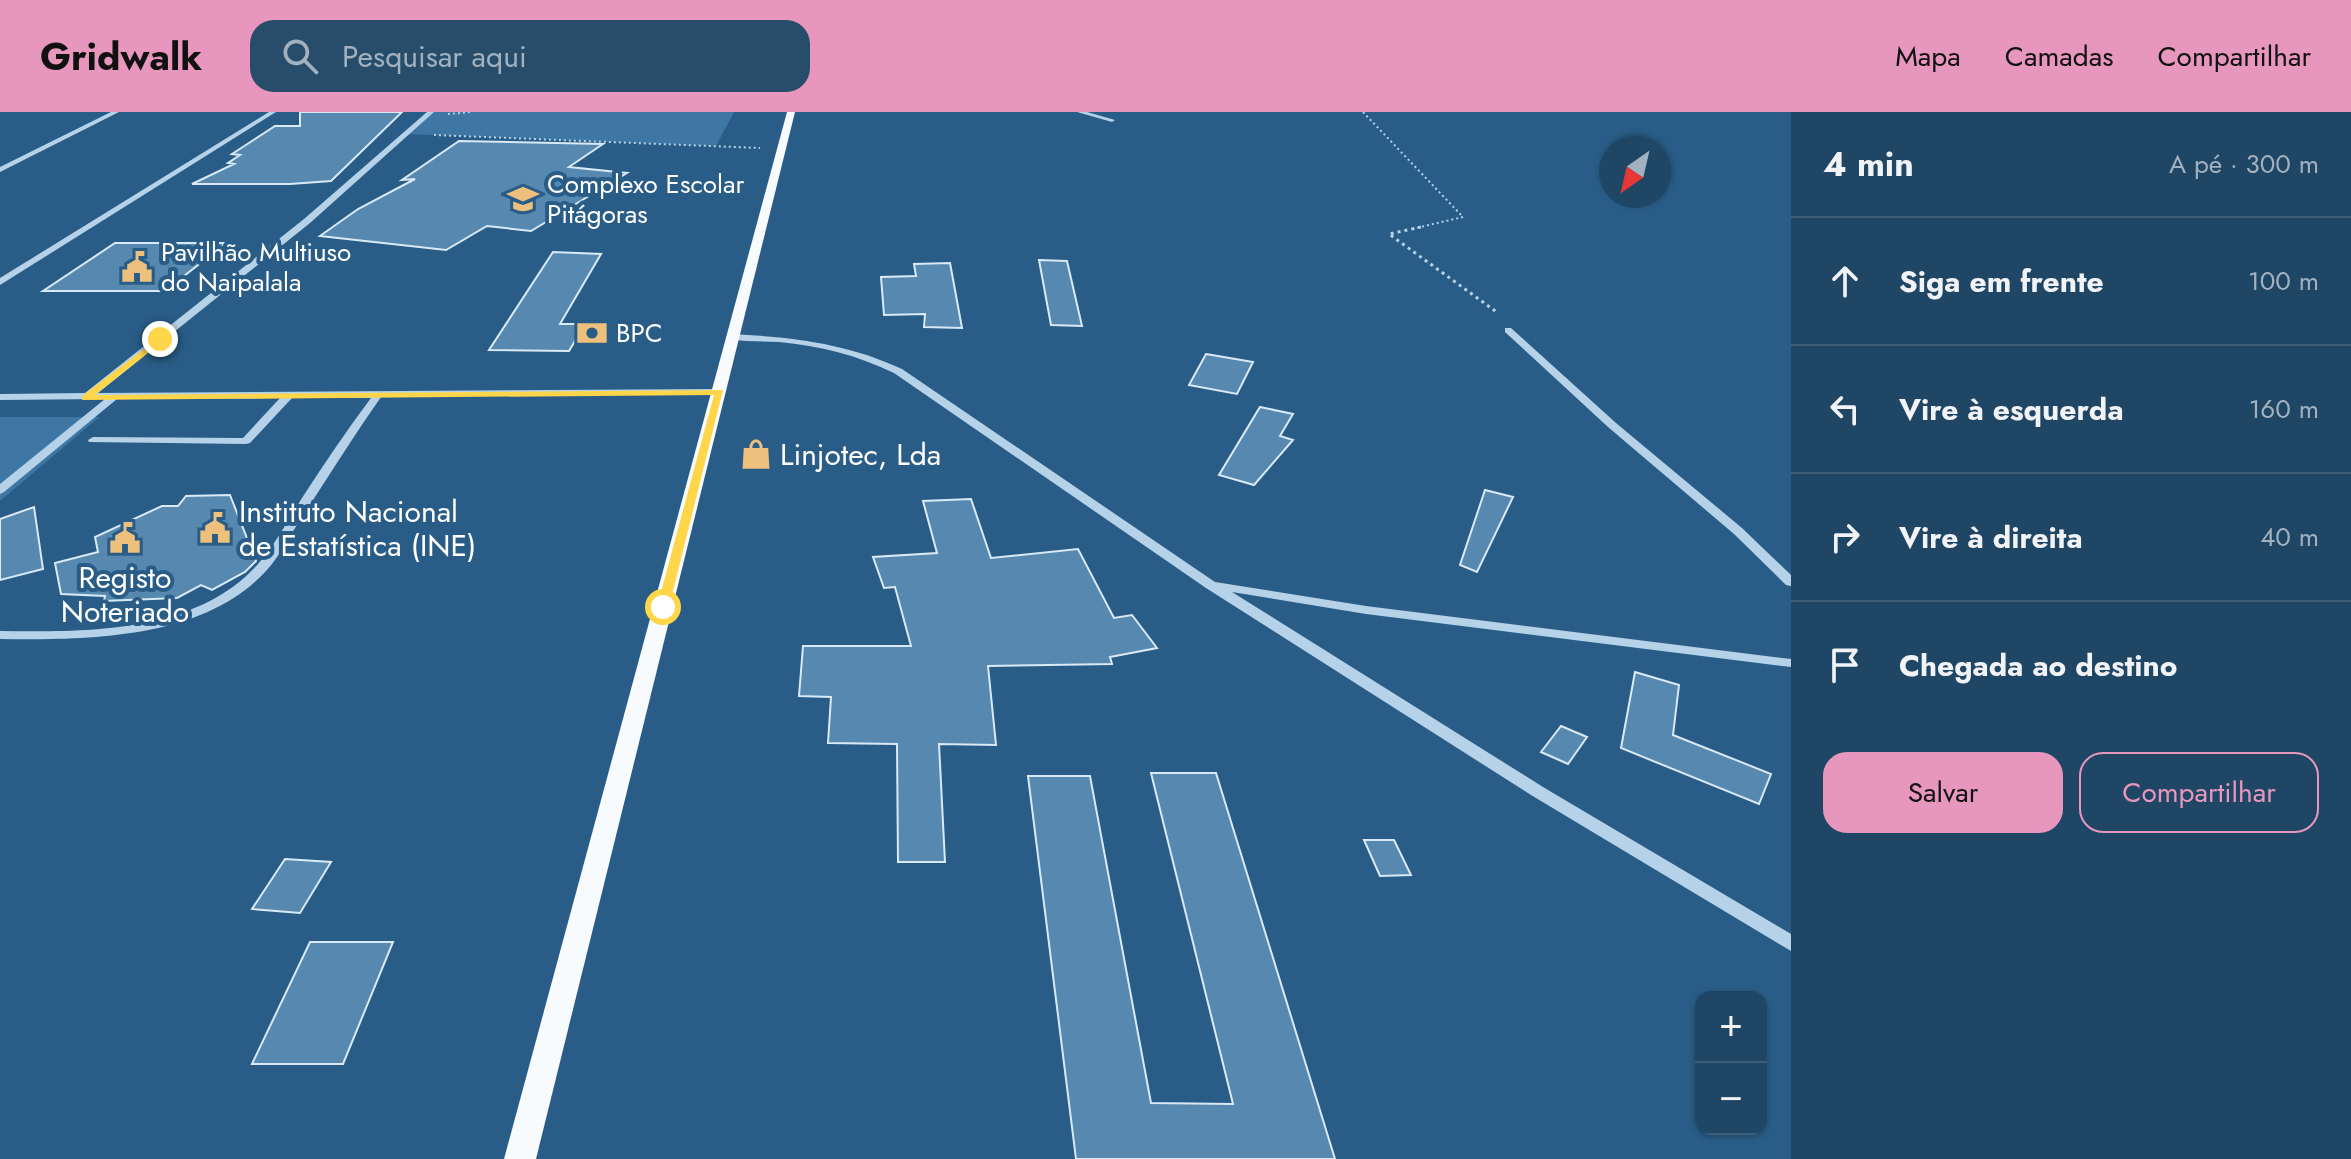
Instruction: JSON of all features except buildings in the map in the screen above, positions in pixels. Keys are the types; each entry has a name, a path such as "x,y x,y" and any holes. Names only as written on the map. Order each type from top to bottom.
{"main road":[{"path":"520,1159 791,112"}],"street":[{"path":"0,170 116,112"},
{"path":"0,282 273,112"},
{"path":"86,398 307,221 431,112"},
{"path":"1080,112 1112,120"},
{"path":"1508,330 1612,425 1738,531 1791,582"},
{"path":"732,337 785,339 871,357 898,371 1211,585 1537,791 1791,943"},
{"path":"0,397 719,392"},
{"path":"0,635 62,636 143,628 185,615 229,594 260,570 378,395"},
{"path":"93,440 246,441 288,396"},
{"path":"0,490 113,398"},
{"path":"1211,585 1366,610 1791,663"}],"path":[{"path":"1363,112 1463,217 1389,234 1506,319 1508,330"},
{"path":"407,134 781,149"}],"shaded area":[{"path":"431,112 734,112 716,146 407,134"},
{"path":"0,417 99,417 0,501"}],"place":[{"name":"Complexo Escolar Pitágoras","path":"523,199"},
{"name":"Pavilhão Multiuso do Naipalala","path":"137,267"},
{"name":"BPC","path":"592,333"},
{"name":"Linjotec, Lda","path":"756,454"},
{"name":"Instituto Nacional de Estatística (INE)","path":"215,528"},
{"name":"Registo Noteriado","path":"125,538"}],"route":[{"path":"160,339 86,398 719,392 663,607"}]}
